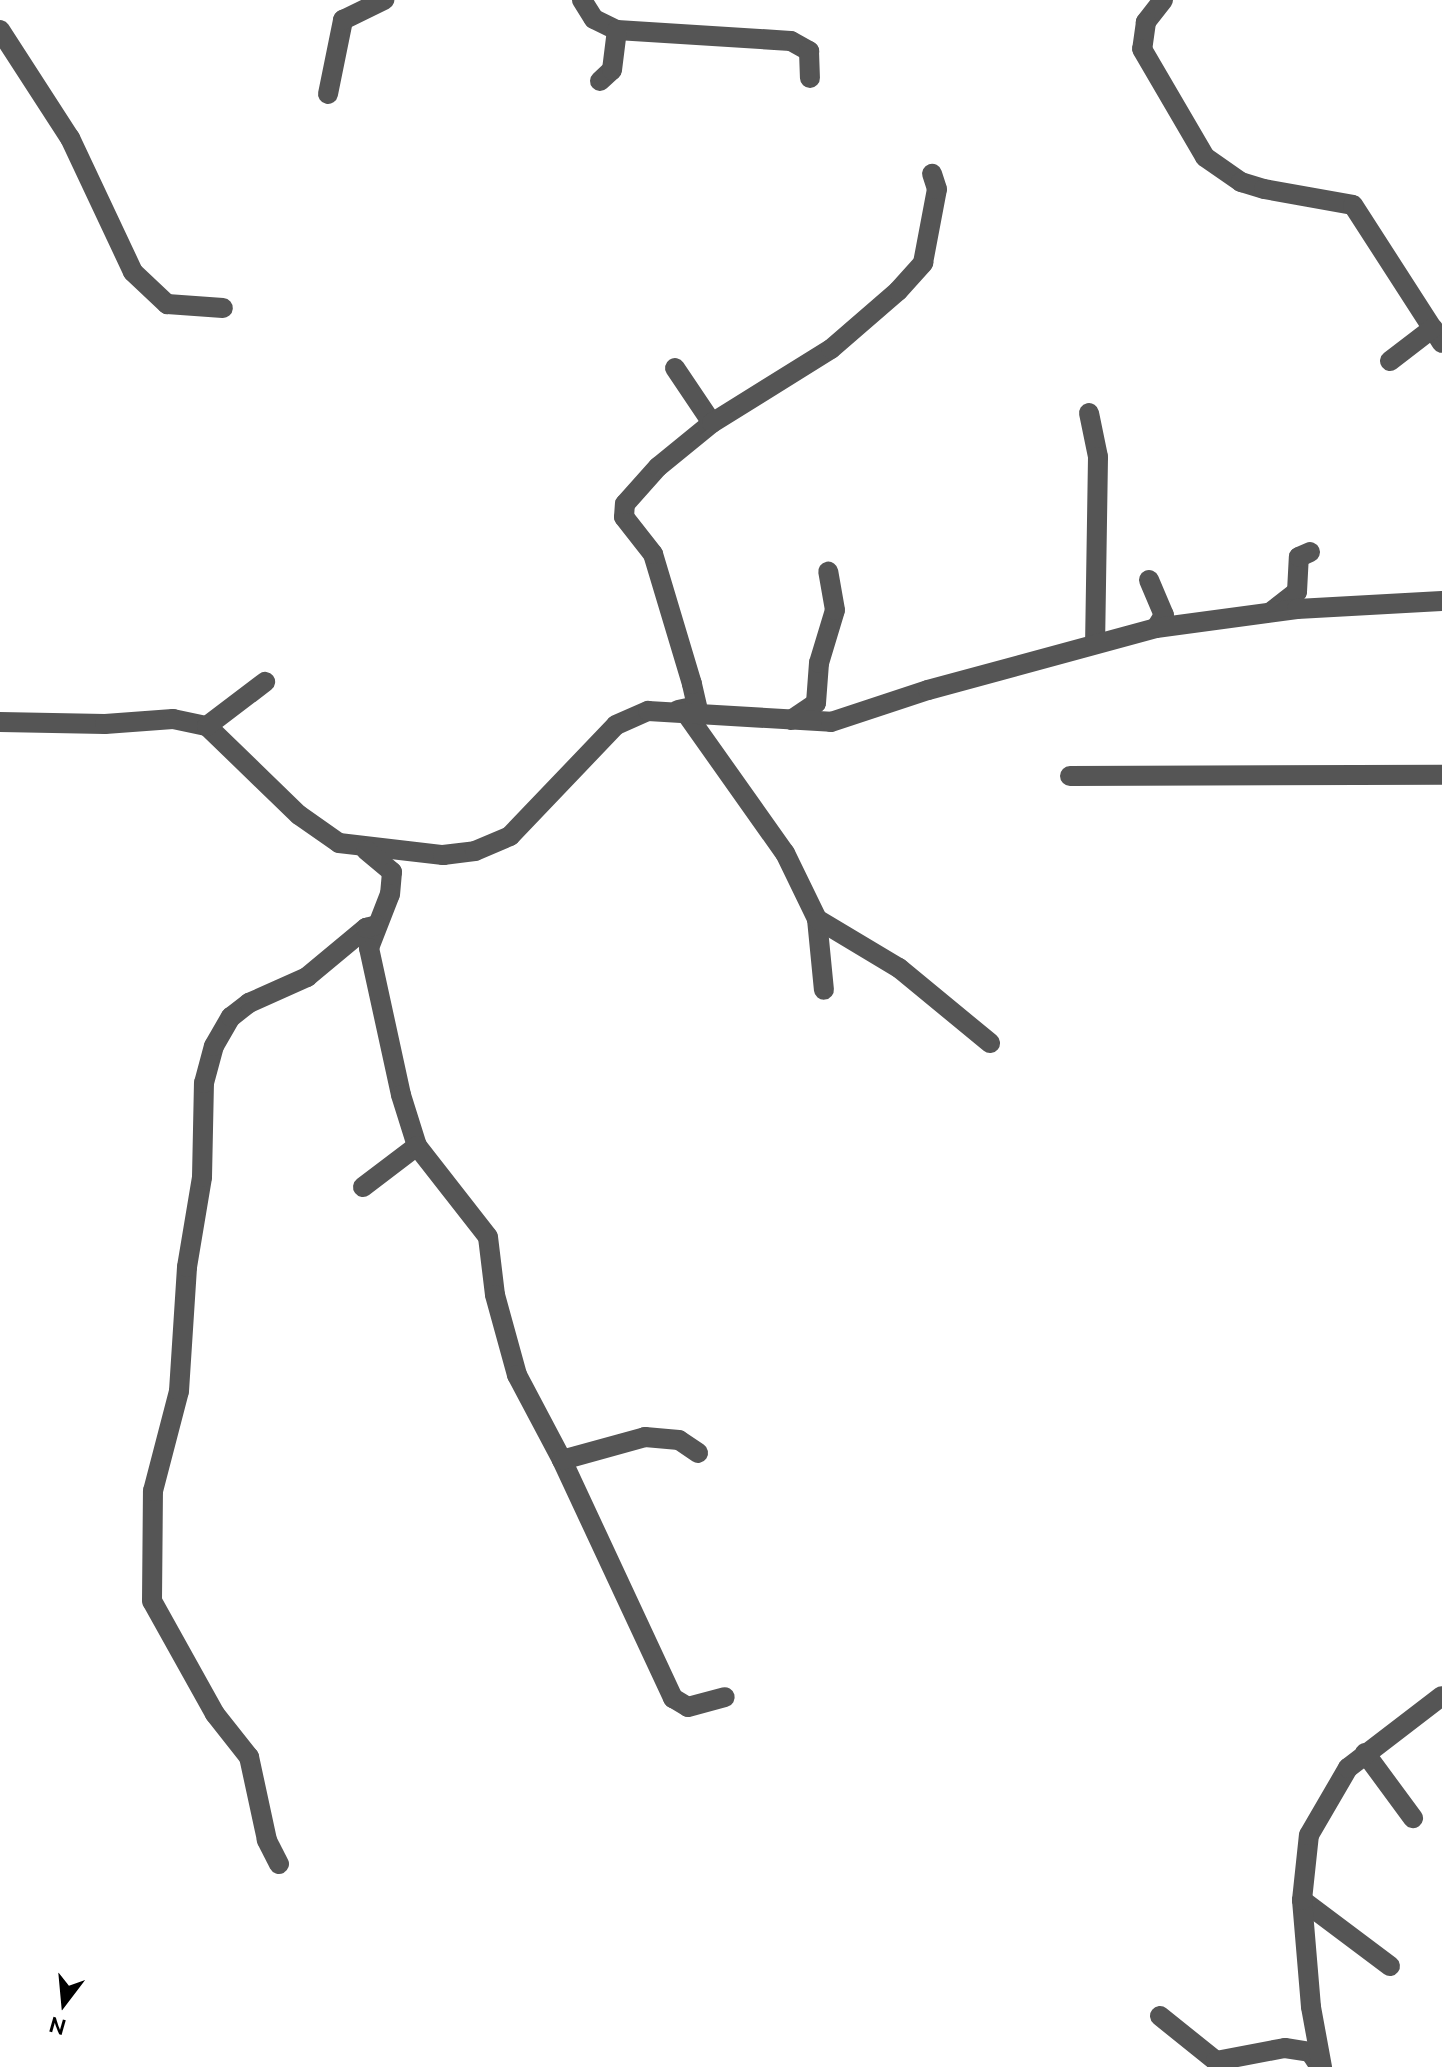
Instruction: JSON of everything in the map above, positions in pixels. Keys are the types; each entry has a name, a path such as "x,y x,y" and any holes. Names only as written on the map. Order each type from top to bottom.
{"street":[{"path":"328,94 343,20 384,0"},
{"path":"582,0 594,19 617,30 791,41 809,51 810,78"},
{"path":"1163,0 1146,22 1142,49 1205,157 1241,182 1353,205 1439,337 1390,361"},
{"path":"0,30 70,138 133,272 167,304 223,308"},
{"path":"600,81 612,70 617,30"},
{"path":"680,712 697,706 690,677 653,554 623,510 658,467 712,423 831,349 913,275 923,263 934,214 937,189 932,174"},
{"path":"675,368 712,423"},
{"path":"1089,413 1098,457 1095,644"},
{"path":"1271,612 1297,592 1296,565 1310,552"},
{"path":"791,720 816,703 819,663 835,610 828,572"},
{"path":"1149,580 1164,615 1156,628"},
{"path":"0,722 105,724 173,719 207,726 299,815 339,843 366,850 443,855 495,845 542,806 616,725 648,711 791,720 859,716 928,690 1156,628 1271,612 1442,601"},
{"path":"207,726 265,682"},
{"path":"680,712 785,853 817,919 824,990"},
{"path":"1070,776 1442,775"},
{"path":"366,850 392,872 369,948 417,1146 488,1237 507,1351 562,1460 673,1698 688,1707 725,1697"},
{"path":"817,919 899,968 990,1043"},
{"path":"279,1864 267,1840 249,1757 215,1714 152,1601 153,1491 179,1391 187,1267 202,1177 204,1083 214,1046 231,1017 249,1003 307,977 366,928 377,925"},
{"path":"363,1187 417,1146"},
{"path":"562,1460 645,1437 679,1440 698,1453"},
{"path":"1321,2067 1311,2007 1302,1900 1309,1835 1332,1790 1365,1753 1442,1696"},
{"path":"1365,1753 1413,1818"},
{"path":"1302,1900 1390,1966"},
{"path":"1160,2016 1216,2061 1285,2048 1310,2052 1321,2067"}]}
